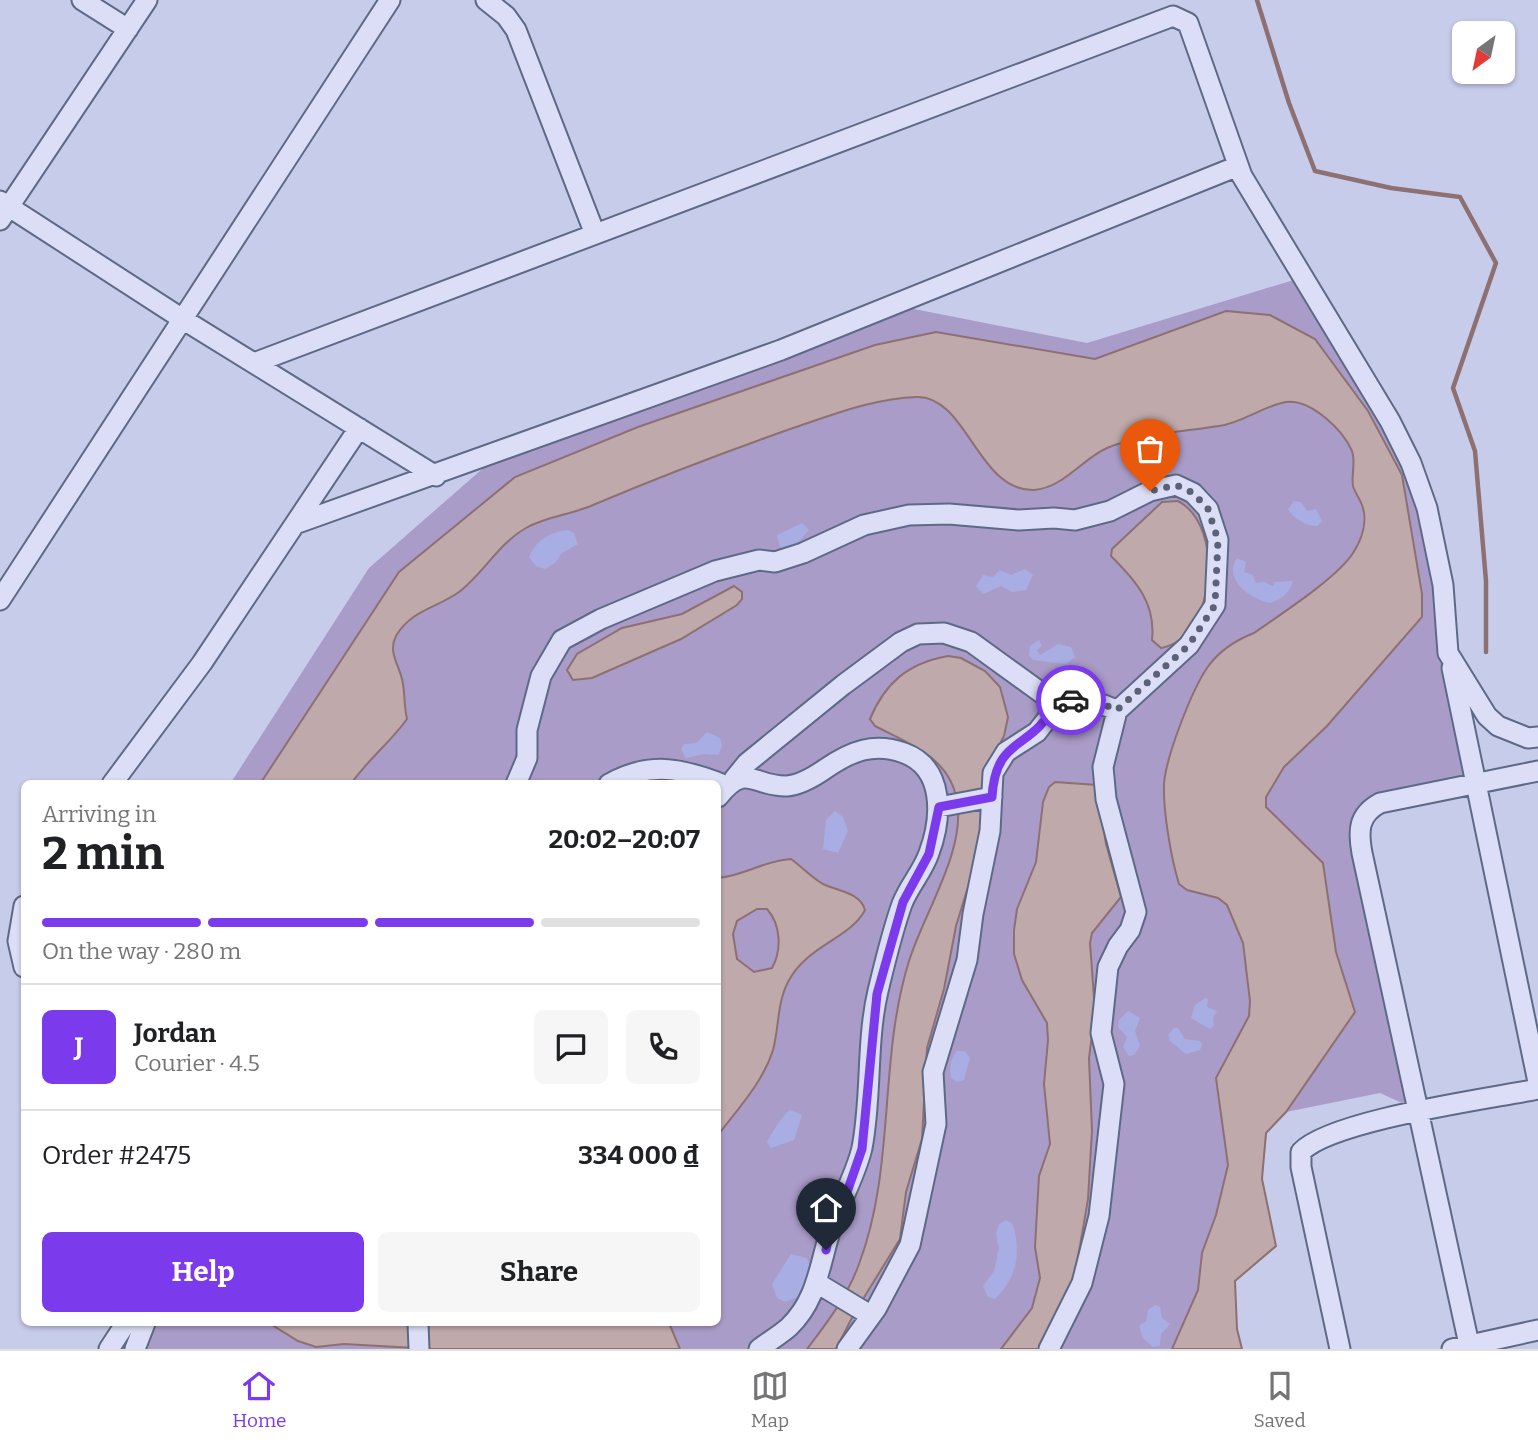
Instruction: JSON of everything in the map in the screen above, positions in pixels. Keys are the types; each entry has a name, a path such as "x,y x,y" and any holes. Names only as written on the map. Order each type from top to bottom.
{"street":[{"path":"82,0 128,29"},
{"path":"147,0 3,210 436,476"},
{"path":"0,600 390,0"},
{"path":"486,0 506,16 516,30 595,234"},
{"path":"254,363 1167,17 1188,23 1238,166 1254,198 1390,421 1411,463 1427,508 1443,585 1448,653 1538,1082"},
{"path":"295,524 436,476 781,350 1238,166"},
{"path":"115,780 202,663 359,428"},
{"path":"518,780 527,758 527,730 541,676 562,640 601,619 715,570 759,560 775,562 803,553 864,526 909,515 950,514 1019,520 1075,520 1110,511 1150,491 1176,485 1193,493 1208,509 1218,540 1215,605 1189,645 1117,710 1103,767 1106,799 1136,912 1130,930 1118,946 1108,967 1101,1034 1114,1084 1099,1216 1082,1283 1049,1349"},
{"path":"726,787 747,763 843,685 901,642 919,634 944,633 971,642 1055,702 1074,700 1103,704 1117,710"},
{"path":"1448,653 1487,716 1499,726 1518,734 1538,737"},
{"path":"847,1349 910,1245 936,1124 933,1072 967,960 973,914 990,831 993,773 1006,752 1037,732 1048,719 1055,702"},
{"path":"726,787 751,776 789,786 813,777 844,756 862,748 892,749 917,758 932,775 942,806 929,854 903,902 877,994 862,1149 830,1231 819,1284 802,1312 788,1328 759,1349"},
{"path":"620,780 646,769 667,768 692,772 710,780"},
{"path":"1538,771 1380,803 1371,808 1360,822 1361,846 1419,1113 1464,1348 1538,1330"},
{"path":"942,806 990,797"},
{"path":"21,924 18,941 21,954"},
{"path":"1340,1349 1301,1167 1301,1152 1311,1142 1348,1127 1538,1088"},
{"path":"819,1284 868,1314"},
{"path":"109,1349 124,1326"},
{"path":"135,1349 144,1326"},
{"path":"418,1326 419,1349"}],"shaded area":[{"path":"1297,279 1384,422 1422,509 1470,779 1360,813 1413,1108 1380,1093 1286,1112 1267,1133 1262,1179 1276,1246 1235,1281 1237,1329 1242,1349 116,1349 130,1326 721,1326 721,780 233,780 369,568 489,463 904,307 1087,343"},
{"path":"1226,311 1270,315 1315,339 1368,411 1402,475 1422,594 1422,617 1327,726 1284,767 1266,797 1266,807 1323,863 1336,952 1355,1012 1286,1112 1266,1133 1262,1179 1276,1246 1235,1281 1237,1329 1242,1349 1172,1349 1198,1290 1202,1253 1216,1215 1228,1165 1216,1078 1249,1016 1250,1001 1243,943 1227,905 1218,898 1187,890 1179,884 1168,834 1164,784 1169,757 1181,724 1194,691 1211,662 1228,647 1254,633 1322,584 1345,563 1359,542 1364,517 1362,505 1353,486 1352,451 1334,425 1306,405 1286,402 1228,424 1121,443 1098,453 1054,484 1034,490 1015,487 999,476 948,411 934,401 917,397 885,400 793,428 585,508 542,521 516,534 468,585 409,620 396,636 393,648 402,678 407,719 354,780 263,780 399,572 515,477 638,427 875,345 936,332 1095,359"},
{"path":"1178,501 1193,514 1203,533 1208,556 1208,580 1203,604 1193,625 1179,640 1161,648 1152,640 1151,615 1142,594 1129,574 1111,556 1112,549 1162,502"},
{"path":"734,586 742,592 742,599 737,605 681,639 592,678 573,680 567,670 577,654 622,628 682,614"},
{"path":"948,656 961,658 985,671 1000,687 1008,717 1004,736 985,772 984,835 956,926 944,989 927,1048 922,1139 906,1192 900,1239 855,1312 836,1349 807,1349 849,1287 870,1227 883,1151 899,998 916,942 950,861 958,820 957,801 946,773 926,754 875,726 870,719 883,695 900,677 921,664"},
{"path":"1055,782 1097,785 1106,844 1121,897 1092,933 1090,943 1095,1011 1089,1058 1092,1131 1088,1199 1073,1287 1040,1349 1001,1349 1032,1308 1040,1278 1035,1247 1039,1176 1050,1144 1044,1084 1047,1023 1022,980 1014,954 1014,930 1017,909 1036,862 1043,802 1049,787"},
{"path":"791,859 823,884 858,899 865,910 849,928 796,969 782,998 769,1062 749,1095 721,1131 721,877","holes":["757,909 767,909 772,915 779,946 775,961 772,968 754,972 737,959 733,934 737,921"]},
{"path":"274,1326 670,1326 680,1349 433,1349 344,1344 316,1347 298,1341"}],"sand":[{"path":"1294,501 1301,502 1307,511 1316,509 1322,521 1313,526 1297,519 1288,509"},
{"path":"802,523 809,530 792,549 780,547 777,535"},
{"path":"568,530 574,533 578,544 562,553 555,563 545,569 536,566 529,557 536,546 550,535"},
{"path":"1237,558 1246,562 1244,572 1253,575 1256,583 1264,582 1273,586 1275,582 1293,581 1290,589 1271,603 1255,598 1236,581 1233,566"},
{"path":"1025,569 1033,575 1026,590 1012,592 1001,586 983,594 976,586 983,575 993,577 1000,570 1011,575"},
{"path":"1039,640 1042,646 1037,650 1040,655 1058,644 1071,647 1075,657 1066,664 1033,660 1029,655 1030,646"},
{"path":"707,732 720,738 722,746 718,755 704,754 686,758 681,749 684,744 696,743"},
{"path":"835,811 843,817 848,831 838,853 823,849 826,820"},
{"path":"1205,998 1208,999 1207,1007 1217,1011 1213,1018 1214,1026 1210,1029 1191,1018 1195,1005"},
{"path":"1128,1011 1140,1018 1135,1031 1140,1046 1134,1055 1129,1056 1123,1047 1127,1037 1118,1027 1119,1020"},
{"path":"1174,1028 1178,1028 1185,1039 1200,1041 1200,1050 1186,1054 1170,1041 1168,1035"},
{"path":"957,1051 965,1051 970,1058 964,1080 957,1082 951,1078 950,1070 951,1060"},
{"path":"790,1110 802,1115 794,1140 771,1148 767,1142"},
{"path":"1006,1220 1012,1223 1017,1254 1013,1273 995,1299 988,1297 983,1286 994,1271 999,1248 996,1234 999,1224"},
{"path":"791,1254 807,1258 811,1270 802,1295 785,1302 777,1298 772,1284"},
{"path":"1155,1305 1160,1307 1162,1318 1170,1324 1161,1334 1160,1345 1153,1347 1143,1338 1139,1326 1146,1321 1148,1310"}],"waterway":[{"path":"1257,0 1289,103 1315,171 1391,188 1460,197 1496,263 1453,388 1475,451 1486,581 1486,652"}],"way so far":[{"path":"1071,700 1103,704 1117,710 1143,683 1161,671 1189,645 1215,605 1218,540 1208,509 1193,493 1176,485 1150,491"}],"route":[{"path":"826,1250 830,1231 862,1149 877,994 903,902 929,854 939,807 992,797 993,773 1006,752 1037,732 1048,719 1055,702 1071,700"}]}
